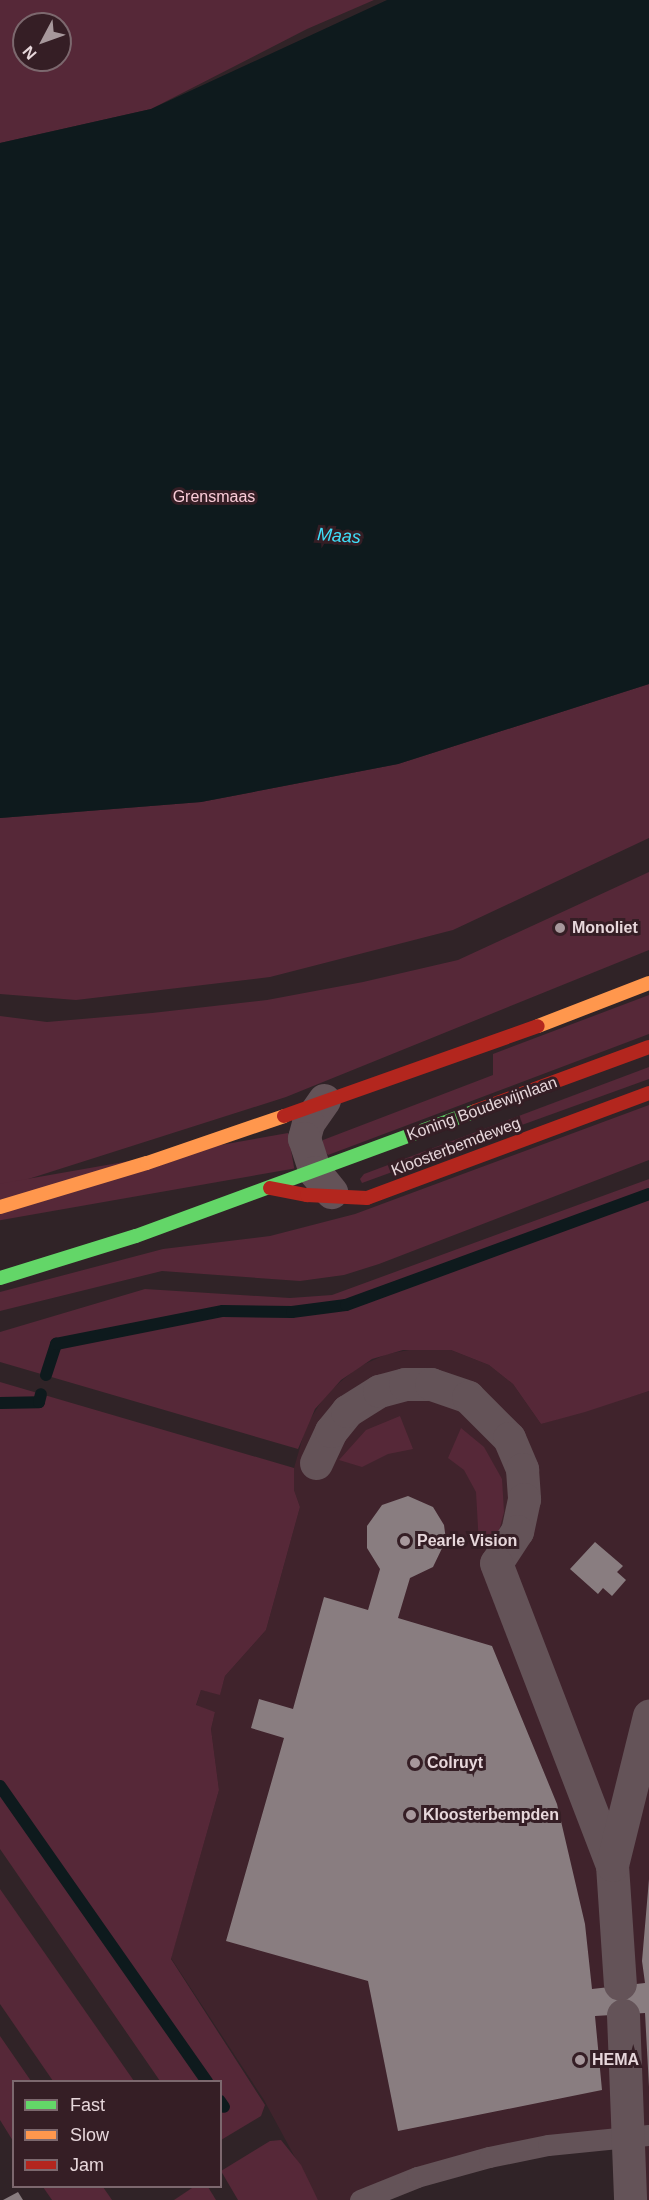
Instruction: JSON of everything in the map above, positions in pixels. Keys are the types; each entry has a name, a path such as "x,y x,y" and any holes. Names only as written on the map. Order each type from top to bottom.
{"main road":[{"path":"0,1207 147,1163 324,1100 487,1046 649,983"},
{"name":"Koning Boudewijnlaan","path":"0,1278 136,1236 315,1172 649,1047"},
{"name":"Kloosterbemdeweg","path":"270,1188 341,1198 367,1198 649,1094"}],"street":[{"path":"324,1100 308,1123 304,1138 315,1172 341,1198"},
{"path":"316,1463 331,1431 347,1411 379,1391 405,1384 431,1384 455,1390 479,1404 505,1432 522,1469 524,1499 517,1531 496,1563 612,1865 621,2000 639,2135 630,2200"},
{"path":"612,1865 649,1716"}],"lane":[{"path":"360,2200 417,2177 489,2157 639,2135"}],"shaded area":[{"path":"0,0 374,0 307,29 151,109 0,143"},
{"path":"649,684 649,838 453,930 270,977 76,1000 0,994 0,818 201,802 398,764"},
{"path":"649,872 649,950 286,1097 0,1188 0,1016 47,1022 152,1013 267,1000 363,982 458,960"},
{"path":"649,995 649,1034 328,1155 322,1148 323,1140 493,1075 493,1054"},
{"path":"649,1067 649,1079 362,1183 360,1179 364,1174"},
{"path":"649,1105 649,1160 379,1264 344,1275 300,1281 162,1271 0,1311 0,1292 163,1249 270,1236 355,1214"},
{"path":"288,1133 294,1168 0,1220 0,1184"},
{"path":"649,1179 649,1391 585,1412 541,1424 513,1384 489,1365 451,1350 403,1350 372,1359 341,1380 315,1409 298,1449 0,1362 0,1332 145,1289 290,1298 332,1295"},
{"path":"420,1348 451,1350 489,1365 513,1384 541,1424 649,1391 649,2200 619,2200 613,2137 360,2200 318,2200 264,2100 171,1958 219,1790 211,1729 215,1712 196,1706 201,1690 220,1694 225,1676 266,1630 300,1507 294,1490 294,1468 306,1426 326,1394 358,1367 387,1354"},
{"path":"0,1382 294,1468 294,1490 300,1507 266,1630 225,1676 220,1695 201,1690 196,1705 215,1712 211,1729 219,1790 171,1959 265,2105 261,2116 222,2139 222,2080 159,2080 0,1849"},
{"path":"400,1416 413,1449 388,1454 362,1467 339,1460 366,1430"},
{"path":"461,1428 484,1447 502,1479 504,1512 494,1550 479,1545 476,1492 464,1470 448,1458"},
{"path":"0,1889 133,2080 52,2080 0,2004"},
{"path":"0,2036 30,2080 12,2080 12,2139 0,2120"},
{"path":"281,2140 301,2165 318,2200 238,2200 222,2170 270,2141"},
{"path":"44,2188 104,2188 112,2200 52,2200"},
{"path":"192,2188 209,2188 216,2200 174,2200"}],"water":[{"name":"Maas","path":"387,0 649,0 649,684 398,764 201,802 0,818 0,143 151,109"}],"building":[{"name":"Kloosterbempden","path":"408,1496 433,1507 444,1525 446,1540 433,1567 410,1578 398,1618 492,1646 557,1804 585,1924 592,1989 645,1983 642,1961 649,1879 649,2087 645,2013 595,2016 602,2090 398,2131 368,1981 226,1941 284,1738 251,1728 259,1699 293,1709 324,1597 368,1610 380,1569 367,1548 367,1526 382,1505"},
{"path":"595,1542 623,1566 617,1572 626,1580 612,1596 603,1588 598,1594 570,1569"},
{"path":"18,2192 23,2200 3,2200"}],"waterway":[{"path":"46,1375 56,1344 223,1311 292,1312 346,1305 649,1194"},
{"path":"0,1403 39,1402 41,1394"},
{"path":"0,1786 206,2080"}],"traffic: fast":[{"path":"0,1278 136,1236 475,1111"}],"traffic: slow":[{"path":"538,1026 649,983"},
{"path":"0,1207 147,1163 284,1116"}],"traffic: jam":[{"path":"284,1116 538,1026"},
{"path":"475,1111 649,1047"},
{"path":"270,1188 307,1195 367,1198 649,1093"}],"place":[{"name":"Monoliet","path":"560,928"},
{"name":"Pearle Vision","path":"405,1541"},
{"name":"Colruyt","path":"415,1763"},
{"name":"Kloosterbempden","path":"411,1815"},
{"name":"HEMA","path":"580,2060"}],"park label":[{"name":"Grensmaas","path":"214,497"}]}
